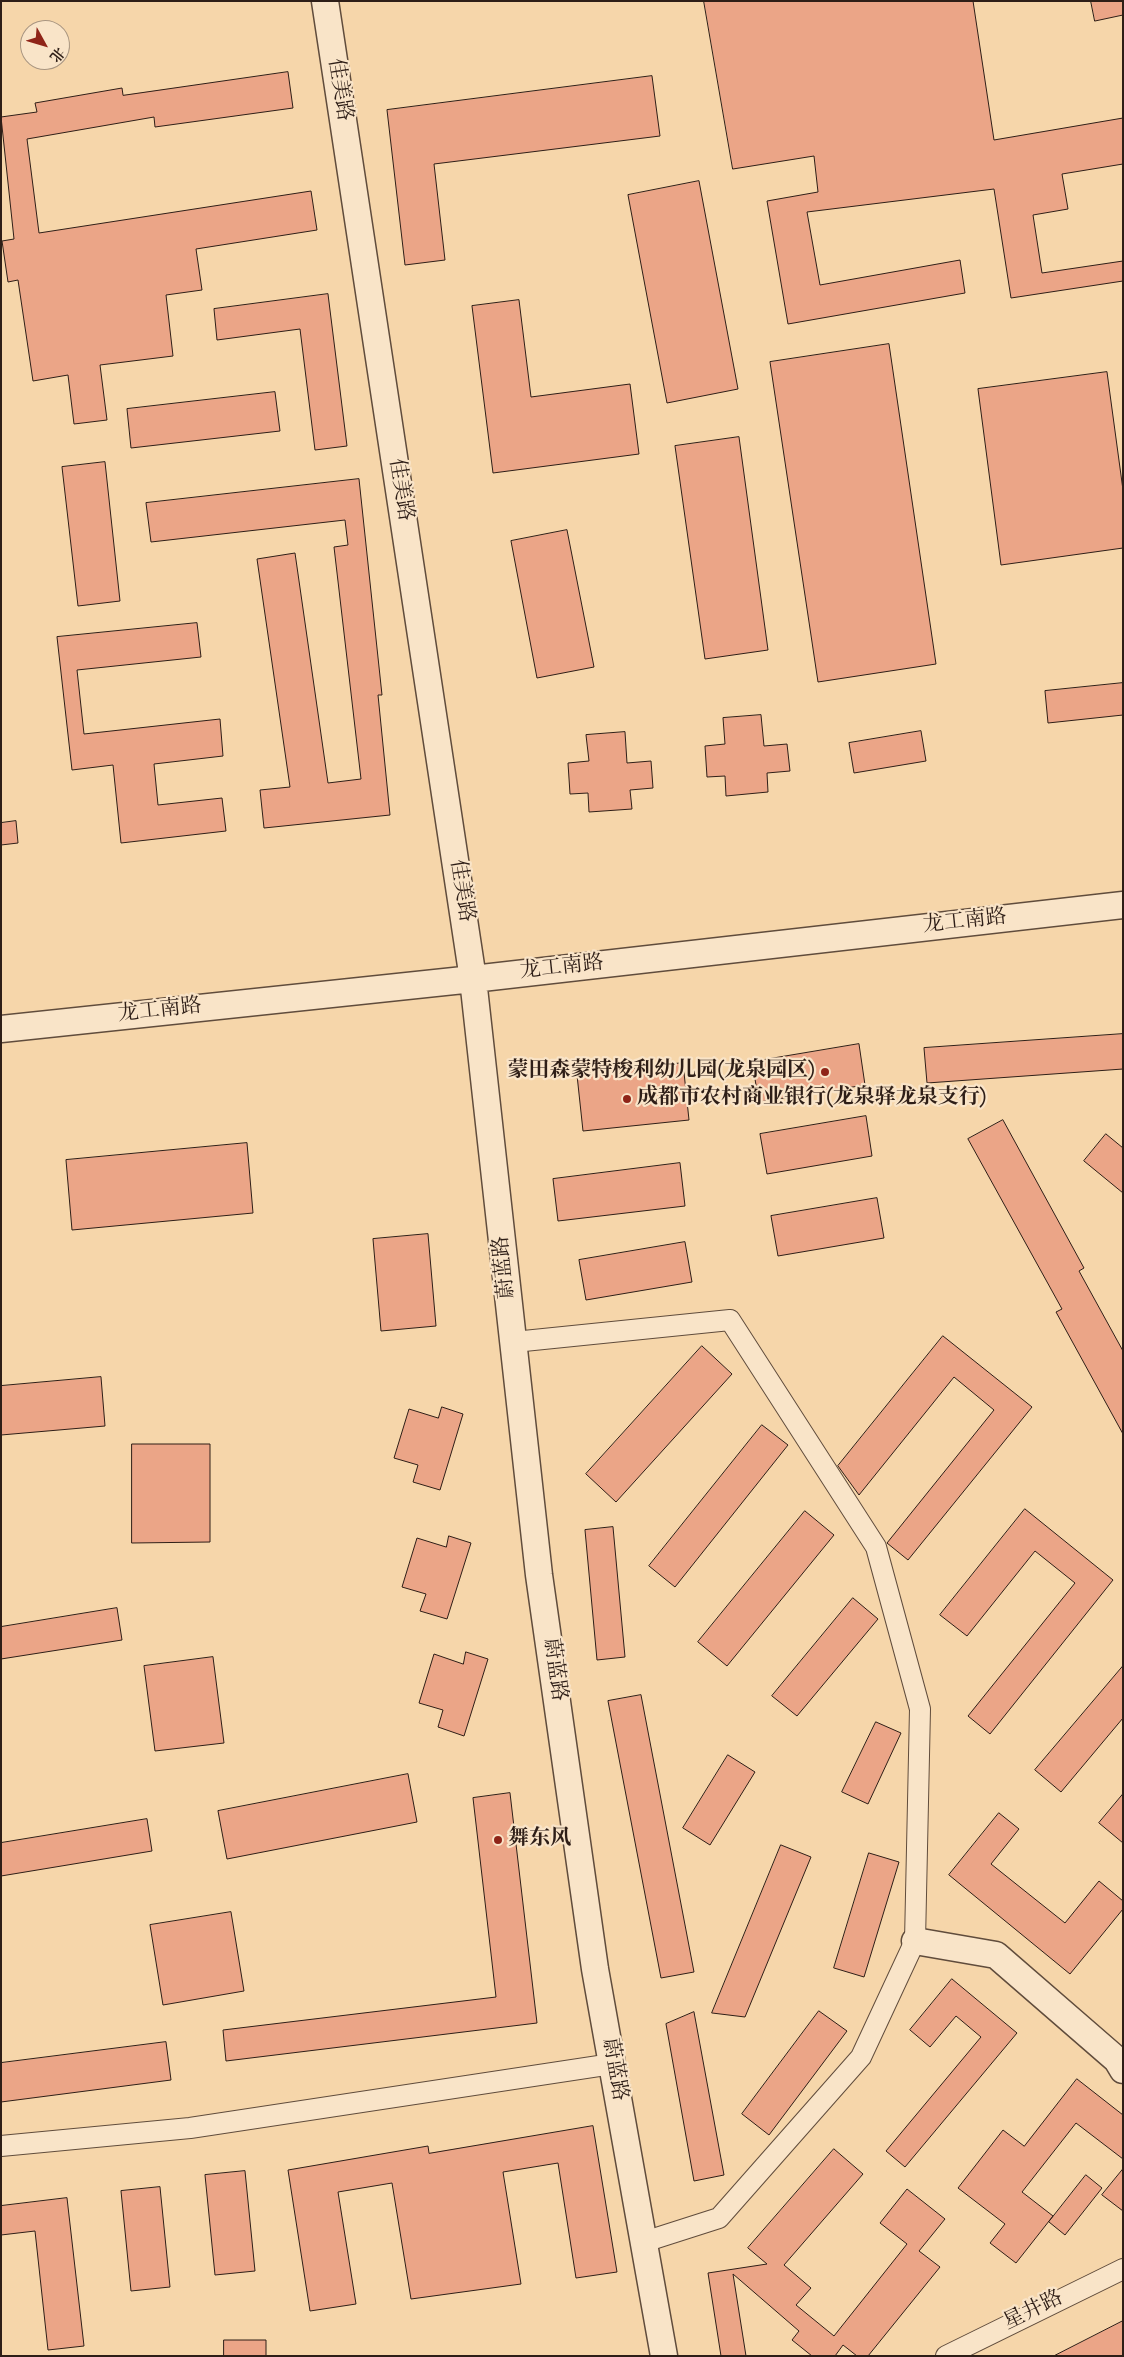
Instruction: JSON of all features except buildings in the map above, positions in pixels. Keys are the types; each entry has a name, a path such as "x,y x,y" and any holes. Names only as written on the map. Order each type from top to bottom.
{"street":[{"name":"佳美路","path":"325,1 473,979"},
{"name":"龙工南路","path":"1,1029 473,979 1123,906"},
{"name":"蔚蓝路","path":"473,979 539,1575 596,1969 664,2356"},
{"path":"514,1342 730,1320 876,1547 920,1710 915,1941 861,2057 718,2218 644,2242"},
{"path":"915,1941 996,1955 1117,2060 1123,2070"},
{"path":"1,2146 190,2128 612,2064"},
{"name":"星井路","path":"946,2356 1123,2269"}],"place":[{"name":"蒙田森蒙特梭利幼儿园(龙泉园区)","path":"825,1072"},
{"name":"成都市农村商业银行(龙泉驿龙泉支行)","path":"627,1099"},
{"name":"舞东风","path":"498,1840"}]}
